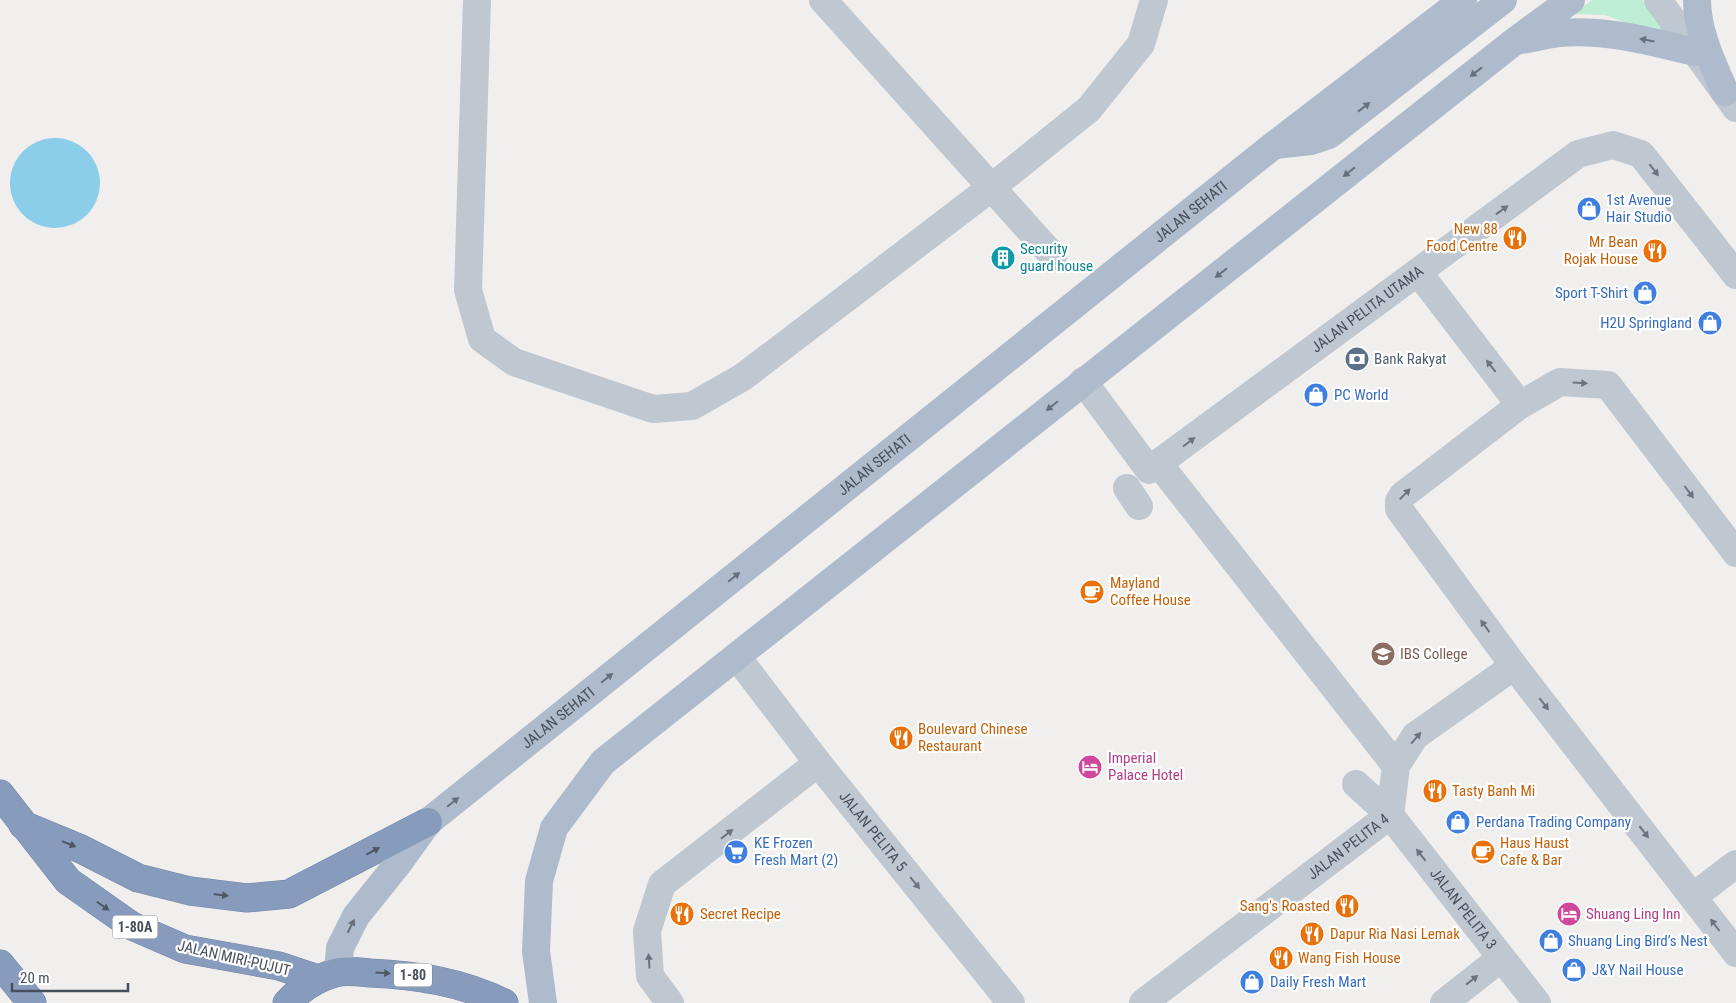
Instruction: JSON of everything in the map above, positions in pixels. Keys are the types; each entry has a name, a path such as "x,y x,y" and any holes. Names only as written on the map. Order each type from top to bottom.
{"highway":[{"name":"JALAN MIRI-PUJUT","path":"0,794 68,881 132,926 185,949 328,976"},
{"path":"23,825 81,849 138,878 190,891 247,898 289,894 428,822"},
{"path":"0,964 32,1003"},
{"name":"1-80","path":"328,976 413,975 449,982 487,994 504,1003"},
{"path":"287,1003 328,976"}],"main road":[{"name":"JALAN SEHATI","path":"328,976 356,916 397,865 428,822 1274,145 1463,0"},
{"path":"1274,145 1310,141 1329,135 1503,0"},
{"path":"543,1003 536,951 539,881 554,828 603,762 1083,381 1515,41 1571,0"},
{"path":"1697,0 1697,13 1710,58 1730,100"},
{"path":"1515,41 1560,33 1606,33 1694,52"}],"street":[{"path":"477,0 468,290 482,339 514,362 653,409 692,406 743,377 992,187 1089,109 1141,44 1154,0"},
{"path":"823,0 1053,256"},
{"path":"1658,0 1730,100"},
{"name":"JALAN PELITA UTAMA","path":"1154,467 1578,154 1613,145 1642,154 1736,275"},
{"path":"1418,272 1520,405"},
{"path":"1083,381 1396,766"},
{"path":"1736,554 1608,384 1560,382 1520,405 1403,495 1399,501 1400,509 1514,666 1694,896 1736,953"},
{"name":"JALAN PELITA 5","path":"737,657 818,763 1011,1003"},
{"name":"JALAN PELITA 4","path":"1143,1003 1390,815 1396,766 1415,736 1514,666"},
{"path":"670,1003 650,976 647,931 662,884 818,763"},
{"name":"JALAN PELITA 3","path":"1356,784 1390,815 1537,1003"},
{"path":"1694,896 1736,864"},
{"path":"1444,1003 1501,958"}],"green space":[{"path":"1592,0 1642,0 1678,43 1605,15 1574,14"}],"water":[{"path":"55,138 72,141 87,151 97,166 100,183 97,200 87,215 72,225 55,228 38,225 23,215 13,200 10,183 13,166 23,151 38,141"}],"place":[{"name":"1st Avenue Hair Studio","path":"1589,209"},
{"name":"New 88 Food Centre","path":"1515,238"},
{"name":"Mr Bean Rojak House","path":"1655,251"},
{"name":"Security guard house","path":"1003,258"},
{"name":"Sport T-Shirt","path":"1645,293"},
{"name":"H2U Springland","path":"1710,323"},
{"name":"Bank Rakyat","path":"1357,359"},
{"name":"PC World","path":"1316,395"},
{"name":"Mayland Coffee House","path":"1092,592"},
{"name":"IBS College","path":"1383,654"},
{"name":"Boulevard Chinese Restaurant","path":"901,738"},
{"name":"Imperial Palace Hotel","path":"1090,767"},
{"name":"Tasty Banh Mi","path":"1435,791"},
{"name":"Perdana Trading Company","path":"1458,822"},
{"name":"KE Frozen Fresh Mart (2)","path":"736,852"},
{"name":"Haus Haust Cafe & Bar","path":"1483,852"},
{"name":"Sang's Roasted","path":"1347,906"},
{"name":"Secret Recipe","path":"682,914"},
{"name":"Shuang Ling Inn","path":"1569,914"},
{"name":"Dapur Ria Nasi Lemak","path":"1312,934"},
{"name":"Shuang Ling Bird’s Nest","path":"1551,941"},
{"name":"Wang Fish House","path":"1281,958"},
{"name":"J&Y Nail House","path":"1574,970"},
{"name":"Daily Fresh Mart","path":"1252,982"}]}
